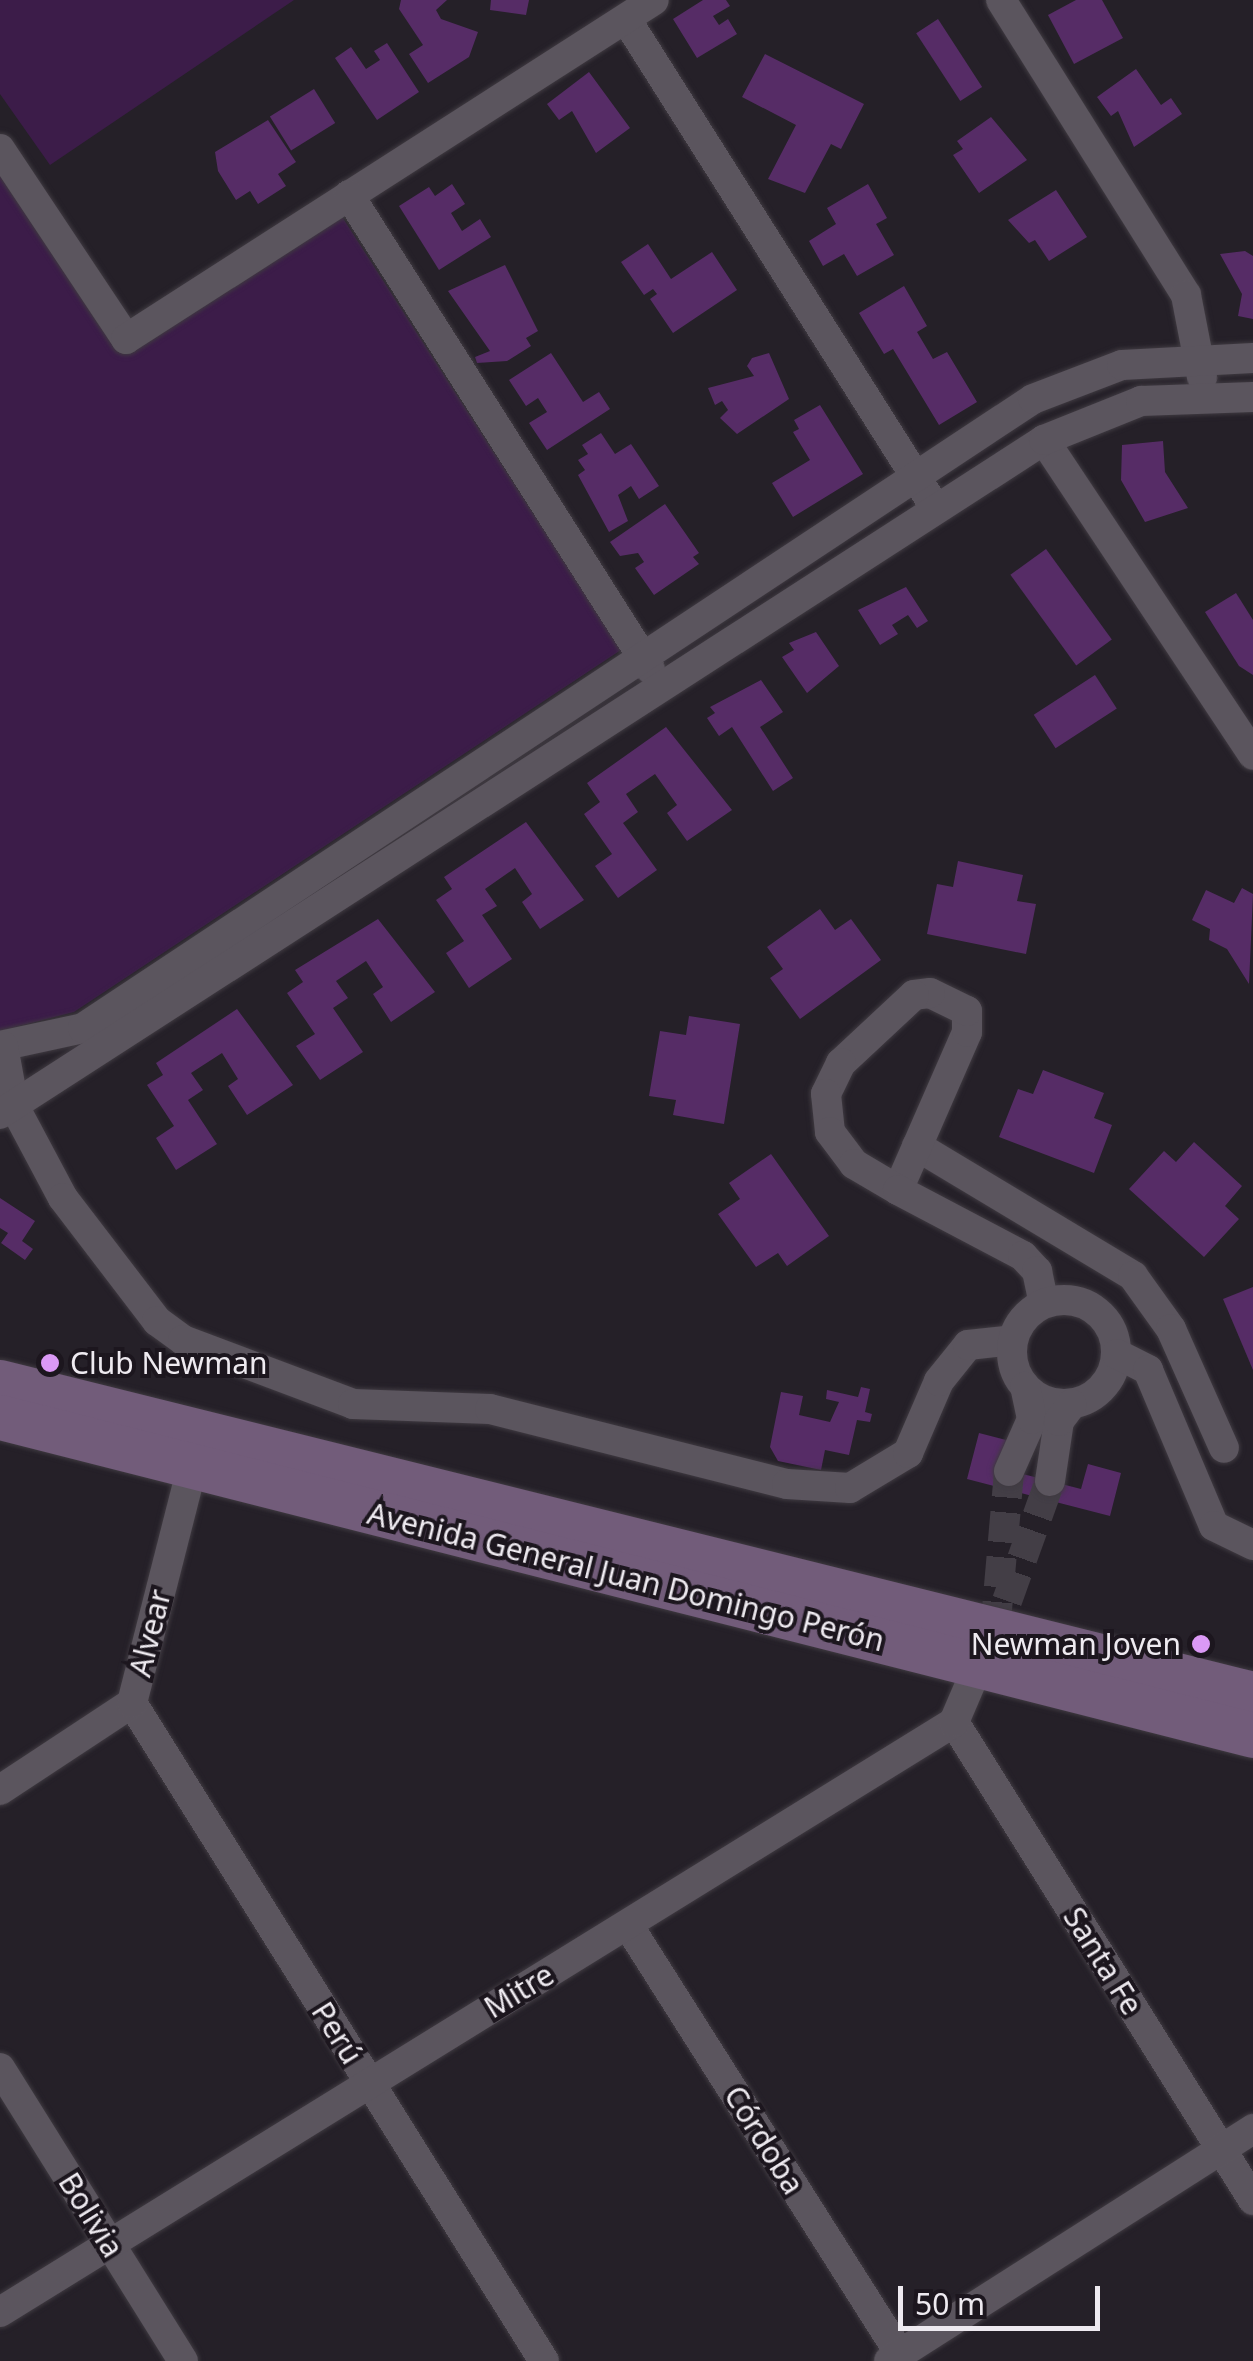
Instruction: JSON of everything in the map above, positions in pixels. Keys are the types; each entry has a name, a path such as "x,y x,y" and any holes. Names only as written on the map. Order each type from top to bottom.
{"main road":[{"name":"Avenida General Juan Domingo Perón","path":"0,1382 986,1649 1253,1735"},
{"name":"Avenida General Juan Domingo Perón","path":"0,1417 192,1466 986,1649 1253,1694"}],"street":[{"path":"0,150 126,339 654,0"},
{"path":"1002,0 1186,295 1203,359 1200,399"},
{"path":"626,19 936,508"},
{"path":"349,195 661,686"},
{"path":"1012,1340 968,1344 939,1381 908,1453 871,1480 838,1489 786,1484 490,1409 353,1404 183,1340 157,1321 63,1198 7,1110 2,1046 83,1028 642,655 918,480 1034,399 1076,378 1122,365 1253,358"},
{"path":"7,1110 1044,440 1141,401 1253,397"},
{"path":"1044,440 1253,755"},
{"path":"898,1190 967,1032 967,1012 930,993 914,995 867,1033 826,1094 830,1132 854,1164 898,1190 1023,1256 1037,1270 1044,1303"},
{"path":"917,1146 1134,1276 1171,1329 1224,1448"},
{"path":"1093,1308 1134,1276"},
{"path":"1009,1471 1032,1419 1025,1387 1012,1357 1012,1340 1044,1303 1076,1301 1093,1308 1115,1336 1117,1354 1103,1387 1072,1404 1060,1421 1050,1482"},
{"path":"1117,1354 1148,1370 1214,1526 1253,1544"},
{"path":"1025,1387 1054,1403 1072,1404"},
{"name":"Alvear","path":"0,1790 132,1703 192,1466"},
{"path":"954,1722 986,1649"},
{"name":"Perú","path":"132,1703 544,2361"},
{"name":"Mitre","path":"0,2312 954,1722"},
{"name":"Santa Fe","path":"954,1722 1253,2200"},
{"name":"Córdoba","path":"628,1925 894,2358"},
{"name":"Bolivia","path":"0,2068 183,2361"},
{"path":"894,2358 1253,2129"}],"shaded area":[{"path":"0,0 294,0 50,165 0,94"},
{"path":"0,174 124,352 339,212 621,650 74,1012 0,1031"}],"building":[{"path":"401,0 447,0 436,10 441,19 478,32 469,57 428,83 409,54 423,45 399,9"},
{"path":"491,0 529,0 526,15 490,10"},
{"path":"703,0 726,0 730,6 713,16 719,25 728,19 737,34 697,58 673,19"},
{"path":"1076,0 1102,0 1123,38 1074,64 1048,15"},
{"path":"938,19 982,87 960,101 916,33"},
{"path":"387,43 419,92 377,120 335,58 351,47 366,69 380,60 374,51"},
{"path":"765,54 864,104 841,149 831,144 805,193 768,179 796,125 742,97"},
{"path":"1136,69 1161,105 1171,98 1182,114 1134,147 1118,111 1111,116 1097,97"},
{"path":"589,72 630,128 596,153 572,111 559,120 547,104"},
{"path":"314,89 335,123 291,150 270,117"},
{"path":"991,117 1027,160 979,193 953,155 963,149 957,141"},
{"path":"268,120 296,162 278,174 286,186 258,204 250,191 236,200 218,171 215,152"},
{"path":"452,184 465,204 451,213 462,231 480,219 491,237 439,270 399,206 429,187 435,196"},
{"path":"868,184 887,218 876,224 894,255 857,276 844,254 823,266 809,241 836,224 827,208"},
{"path":"1056,190 1087,237 1049,261 1035,240 1029,243 1008,220"},
{"path":"648,244 671,279 712,252 737,290 673,333 650,299 657,294 653,289 644,295 621,262"},
{"path":"1245,251 1253,256 1253,319 1238,316 1242,294 1220,254"},
{"path":"505,265 538,331 526,338 531,346 507,361 477,363 475,357 490,351 448,291"},
{"path":"904,286 927,326 917,332 933,359 947,352 977,402 939,425 893,349 884,354 859,313"},
{"path":"551,353 583,402 599,392 610,409 547,450 529,423 547,412 538,398 526,406 509,380"},
{"path":"769,353 789,399 737,434 720,418 728,410 722,401 715,405 708,388 754,376 747,366 752,358"},
{"path":"820,405 863,474 793,517 772,483 810,460 793,432 799,429 794,420"},
{"path":"601,433 615,454 631,444 659,486 639,499 631,486 618,495 628,521 609,532 578,475 585,470 578,460 588,454 582,445"},
{"path":"1163,441 1165,472 1188,508 1145,522 1121,480 1122,445"},
{"path":"665,504 699,553 693,557 699,564 654,595 635,568 644,562 638,553 620,556 610,542"},
{"path":"1046,549 1112,640 1076,665 1010,575"},
{"path":"906,587 928,621 917,628 908,615 892,625 898,634 880,645 858,610"},
{"path":"1236,593 1253,620 1253,675 1239,666 1205,612"},
{"path":"816,632 839,666 807,693 782,657 794,650 789,643"},
{"path":"1095,675 1117,709 1056,748 1034,715"},
{"path":"761,680 783,712 760,727 793,778 773,791 732,727 719,736 707,718 715,713 710,707"},
{"path":"666,727 732,810 687,841 667,813 677,805 655,774 626,794 638,812 623,823 657,870 618,898 595,866 612,854 584,814 600,802 587,783"},
{"path":"526,822 584,900 540,929 522,902 532,894 515,868 485,889 497,906 482,915 512,959 469,988 446,953 464,941 436,900 452,889 444,877"},
{"path":"958,861 1023,875 1017,901 1036,904 1026,954 927,934 937,884 953,887"},
{"path":"1242,888 1253,894 1249,984 1227,949 1209,940 1210,929 1192,920 1206,890 1234,903"},
{"path":"820,909 835,930 851,919 881,960 800,1019 770,978 783,969 767,947"},
{"path":"378,919 435,992 391,1022 373,994 383,987 366,961 336,981 348,998 333,1008 363,1052 320,1080 296,1046 315,1034 287,993 303,982 295,970"},
{"path":"237,1009 293,1085 247,1115 228,1086 238,1079 222,1053 191,1073 203,1090 188,1100 217,1144 176,1170 156,1138 174,1126 147,1085 163,1075 156,1063"},
{"path":"689,1016 740,1024 724,1124 673,1115 676,1100 649,1096 660,1031 686,1035"},
{"path":"1043,1070 1104,1093 1094,1118 1112,1125 1094,1173 999,1137 1018,1089 1033,1094"},
{"path":"1194,1142 1242,1186 1225,1206 1239,1219 1204,1257 1129,1189 1164,1151 1176,1162"},
{"path":"771,1154 829,1236 787,1266 778,1253 756,1267 718,1214 740,1199 729,1183"},
{"path":"0,1198 35,1221 22,1241 33,1249 25,1260 1,1243 8,1233 0,1228"},
{"path":"1253,1287 1253,1370 1223,1299"},
{"path":"861,1387 870,1389 865,1412 872,1414 870,1422 857,1420 849,1455 825,1450 821,1470 778,1461 770,1447 781,1392 803,1396 799,1415 830,1422 839,1402 826,1399 827,1390 858,1397"},
{"path":"979,1433 1010,1441 1003,1469 1081,1489 1088,1464 1121,1473 1110,1516 967,1479"}],"tunnel":[{"path":"995,1632 1009,1471"},
{"path":"1007,1601 1050,1481"}],"place":[{"name":"Club Newman","path":"50,1363"},
{"name":"Newman Joven","path":"1201,1644"}]}
